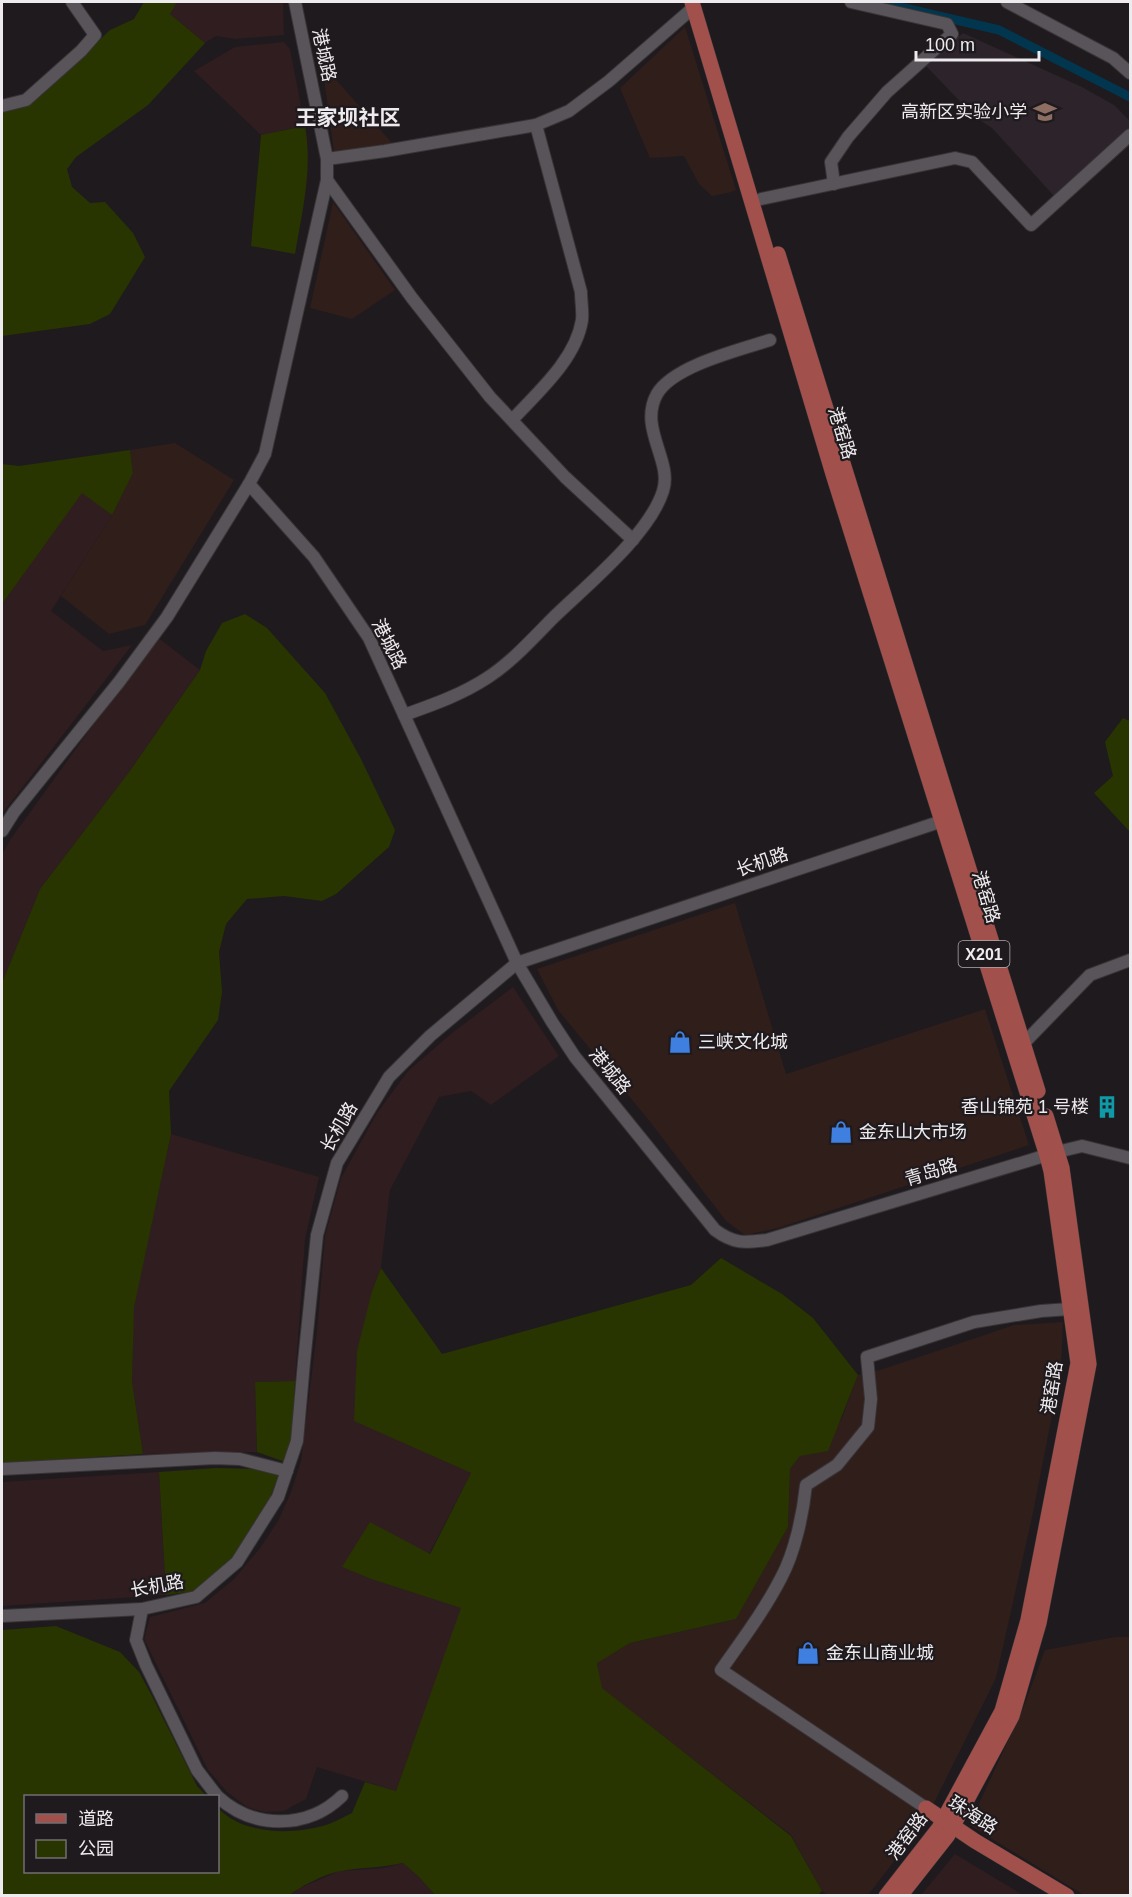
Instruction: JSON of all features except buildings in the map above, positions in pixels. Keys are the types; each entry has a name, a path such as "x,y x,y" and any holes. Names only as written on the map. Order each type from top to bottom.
{"main road":[{"name":"港窑路","path":"696,3 761,199 947,819 1052,1154 1062,1168 1089,1364 1039,1623 1015,1708 946,1827 900,1896"},
{"name":"港窑路","path":"696,3 834,474 1023,1044 1052,1154 1051,1171 1078,1363 1028,1620 1002,1711 946,1827 885,1896"},
{"name":"珠海路","path":"926,1808 946,1827 1049,1896"},
{"name":"珠海路","path":"946,1827 1067,1896"}],"street":[{"path":"2,106 26,100 81,51 95,35 72,2"},
{"name":"港城路","path":"295,2 327,159 327,180 265,454 249,484 314,557 369,638 517,963 552,1022 575,1057 715,1230 726,1238 742,1243"},
{"path":"834,184 831,162 848,137 887,92 952,34 947,24 850,2"},
{"path":"1007,2 1113,58 1131,73"},
{"path":"327,159 536,125 568,111 609,81 696,3"},
{"path":"513,419 560,368 574,342 582,320 581,292 536,125"},
{"path":"761,199 955,158 972,162 1030,225 1131,135"},
{"path":"327,180 411,298 490,397 565,477 633,540"},
{"path":"404,715 447,699 488,678 515,655 633,540 656,508 664,488 662,464 652,428 651,409 658,393 672,378 686,370 770,340"},
{"path":"2,831 14,812 119,682 167,617 249,484"},
{"name":"长机路","path":"2,1616 142,1609 196,1597 237,1562 278,1497 297,1441 317,1235 337,1163 389,1077 430,1036 517,963 947,819"},
{"path":"1023,1044 1090,975 1131,960"},
{"name":"青岛路","path":"742,1243 767,1240 1082,1146 1131,1158"},
{"path":"926,1808 720,1670 754,1624 783,1576 802,1516 806,1485 837,1465 868,1427 871,1399 867,1357 974,1322 1041,1311 1070,1309"},
{"path":"2,1469 215,1458 240,1459 287,1471"},
{"path":"142,1609 136,1640 139,1648 197,1770 216,1795"},
{"path":"219,1799 230,1808 269,1822 288,1821 318,1814 332,1806 342,1796"}],"shaded area":[{"path":"177,2 283,2 284,35 236,39 216,36 205,43 170,14"},
{"path":"685,27 736,190 728,193 712,196 699,184 684,156 650,158 620,88"},
{"name":"高新区实验小学","path":"963,33 1082,87 1114,105 1130,121 1130,127 1054,196 992,128 976,118 925,65"},
{"path":"284,42 290,49 305,126 261,135 194,71 235,47"},
{"name":"王家坝社区","path":"322,64 392,143 334,152"},
{"path":"333,202 395,290 352,319 310,308"},
{"path":"175,443 234,480 145,625 109,634 61,596 112,515 133,473 130,450"},
{"path":"82,492 112,515 51,611 103,651 132,645 2,814 2,604"},
{"path":"157,637 200,670 129,772 40,889 2,983 2,855 10,840"},
{"path":"735,903 786,1074 985,1009 1029,1145 778,1228 745,1235 726,1221 647,1118 558,1010 537,969"},
{"path":"513,987 559,1056 491,1105 471,1091 439,1097 390,1190 381,1268 372,1291 355,1421 471,1473 429,1554 343,1567 371,1579 462,1608 396,1791 317,1767 306,1799 284,1811 264,1812 247,1807 227,1792 208,1770 144,1639 150,1617 205,1603 234,1579 260,1548 278,1521 301,1461 317,1331 325,1236 341,1178 377,1113 408,1071 452,1033"},
{"path":"171,1134 319,1177 305,1239 295,1381 255,1382 257,1452 143,1454 132,1381 133,1307"},
{"name":"金东山商业城","path":"1063,1322 1061,1369 1033,1513 996,1678 924,1823 868,1895 827,1895 822,1891 791,1835 601,1688 597,1662 630,1643 736,1619 788,1527 790,1469 800,1456 841,1420 858,1375 880,1370 1014,1325"},
{"path":"159,1472 166,1595 2,1606 2,1482"},
{"path":"1115,1637 1130,1637 1130,1895 1084,1895 969,1825 1022,1711 1045,1650"},
{"path":"955,1854 1023,1895 921,1895"},
{"path":"403,1863 435,1895 290,1896 298,1889 339,1871 384,1868"}],"green space":[{"path":"144,2 177,2 170,14 205,43 148,105 76,157 67,169 72,187 90,203 105,202 133,233 145,257 110,314 90,324 2,336 2,110 21,108 42,95 110,30 134,19"},
{"path":"305,126 307,174 295,254 251,246 261,135"},
{"path":"130,450 133,473 112,515 82,493 2,604 2,464 19,466"},
{"path":"245,614 267,628 325,693 361,759 395,830 389,847 336,894 322,901 284,896 247,899 226,924 219,952 222,992 218,1020 169,1091 171,1134 134,1307 132,1381 143,1454 2,1463 2,983 40,889 129,772 200,670 206,651 222,623"},
{"path":"1123,718 1130,721 1130,832 1094,793 1113,776 1105,742"},
{"path":"721,1258 782,1294 813,1318 858,1375 828,1451 800,1456 790,1469 788,1527 736,1619 630,1643 597,1663 602,1688 791,1836 822,1891 818,1895 435,1895 403,1863 335,1872 314,1880 290,1895 2,1895 2,1630 56,1626 120,1652 139,1672 197,1786 206,1795 24,1795 24,1873 219,1873 219,1809 228,1817 254,1828 299,1830 326,1825 352,1813 365,1782 396,1791 461,1608 371,1579 342,1567 370,1522 430,1554 471,1473 354,1421 357,1351 372,1291 381,1268 442,1354 691,1285"},
{"path":"295,1381 292,1439 285,1462 257,1452 255,1382"},
{"path":"216,1468 258,1469 279,1474 270,1498 234,1557 194,1591 166,1595 159,1472"}],"waterway":[{"path":"879,2 999,30 1130,97"}],"place":[{"name":"高新区实验小学","path":"1045,112"},
{"name":"三峡文化城","path":"680,1042"},
{"name":"香山锦苑 1 号楼","path":"1107,1107"},
{"name":"金东山大市场","path":"841,1132"},
{"name":"金东山商业城","path":"808,1653"}],"district":[{"name":"王家坝社区","path":"348,118"}]}
